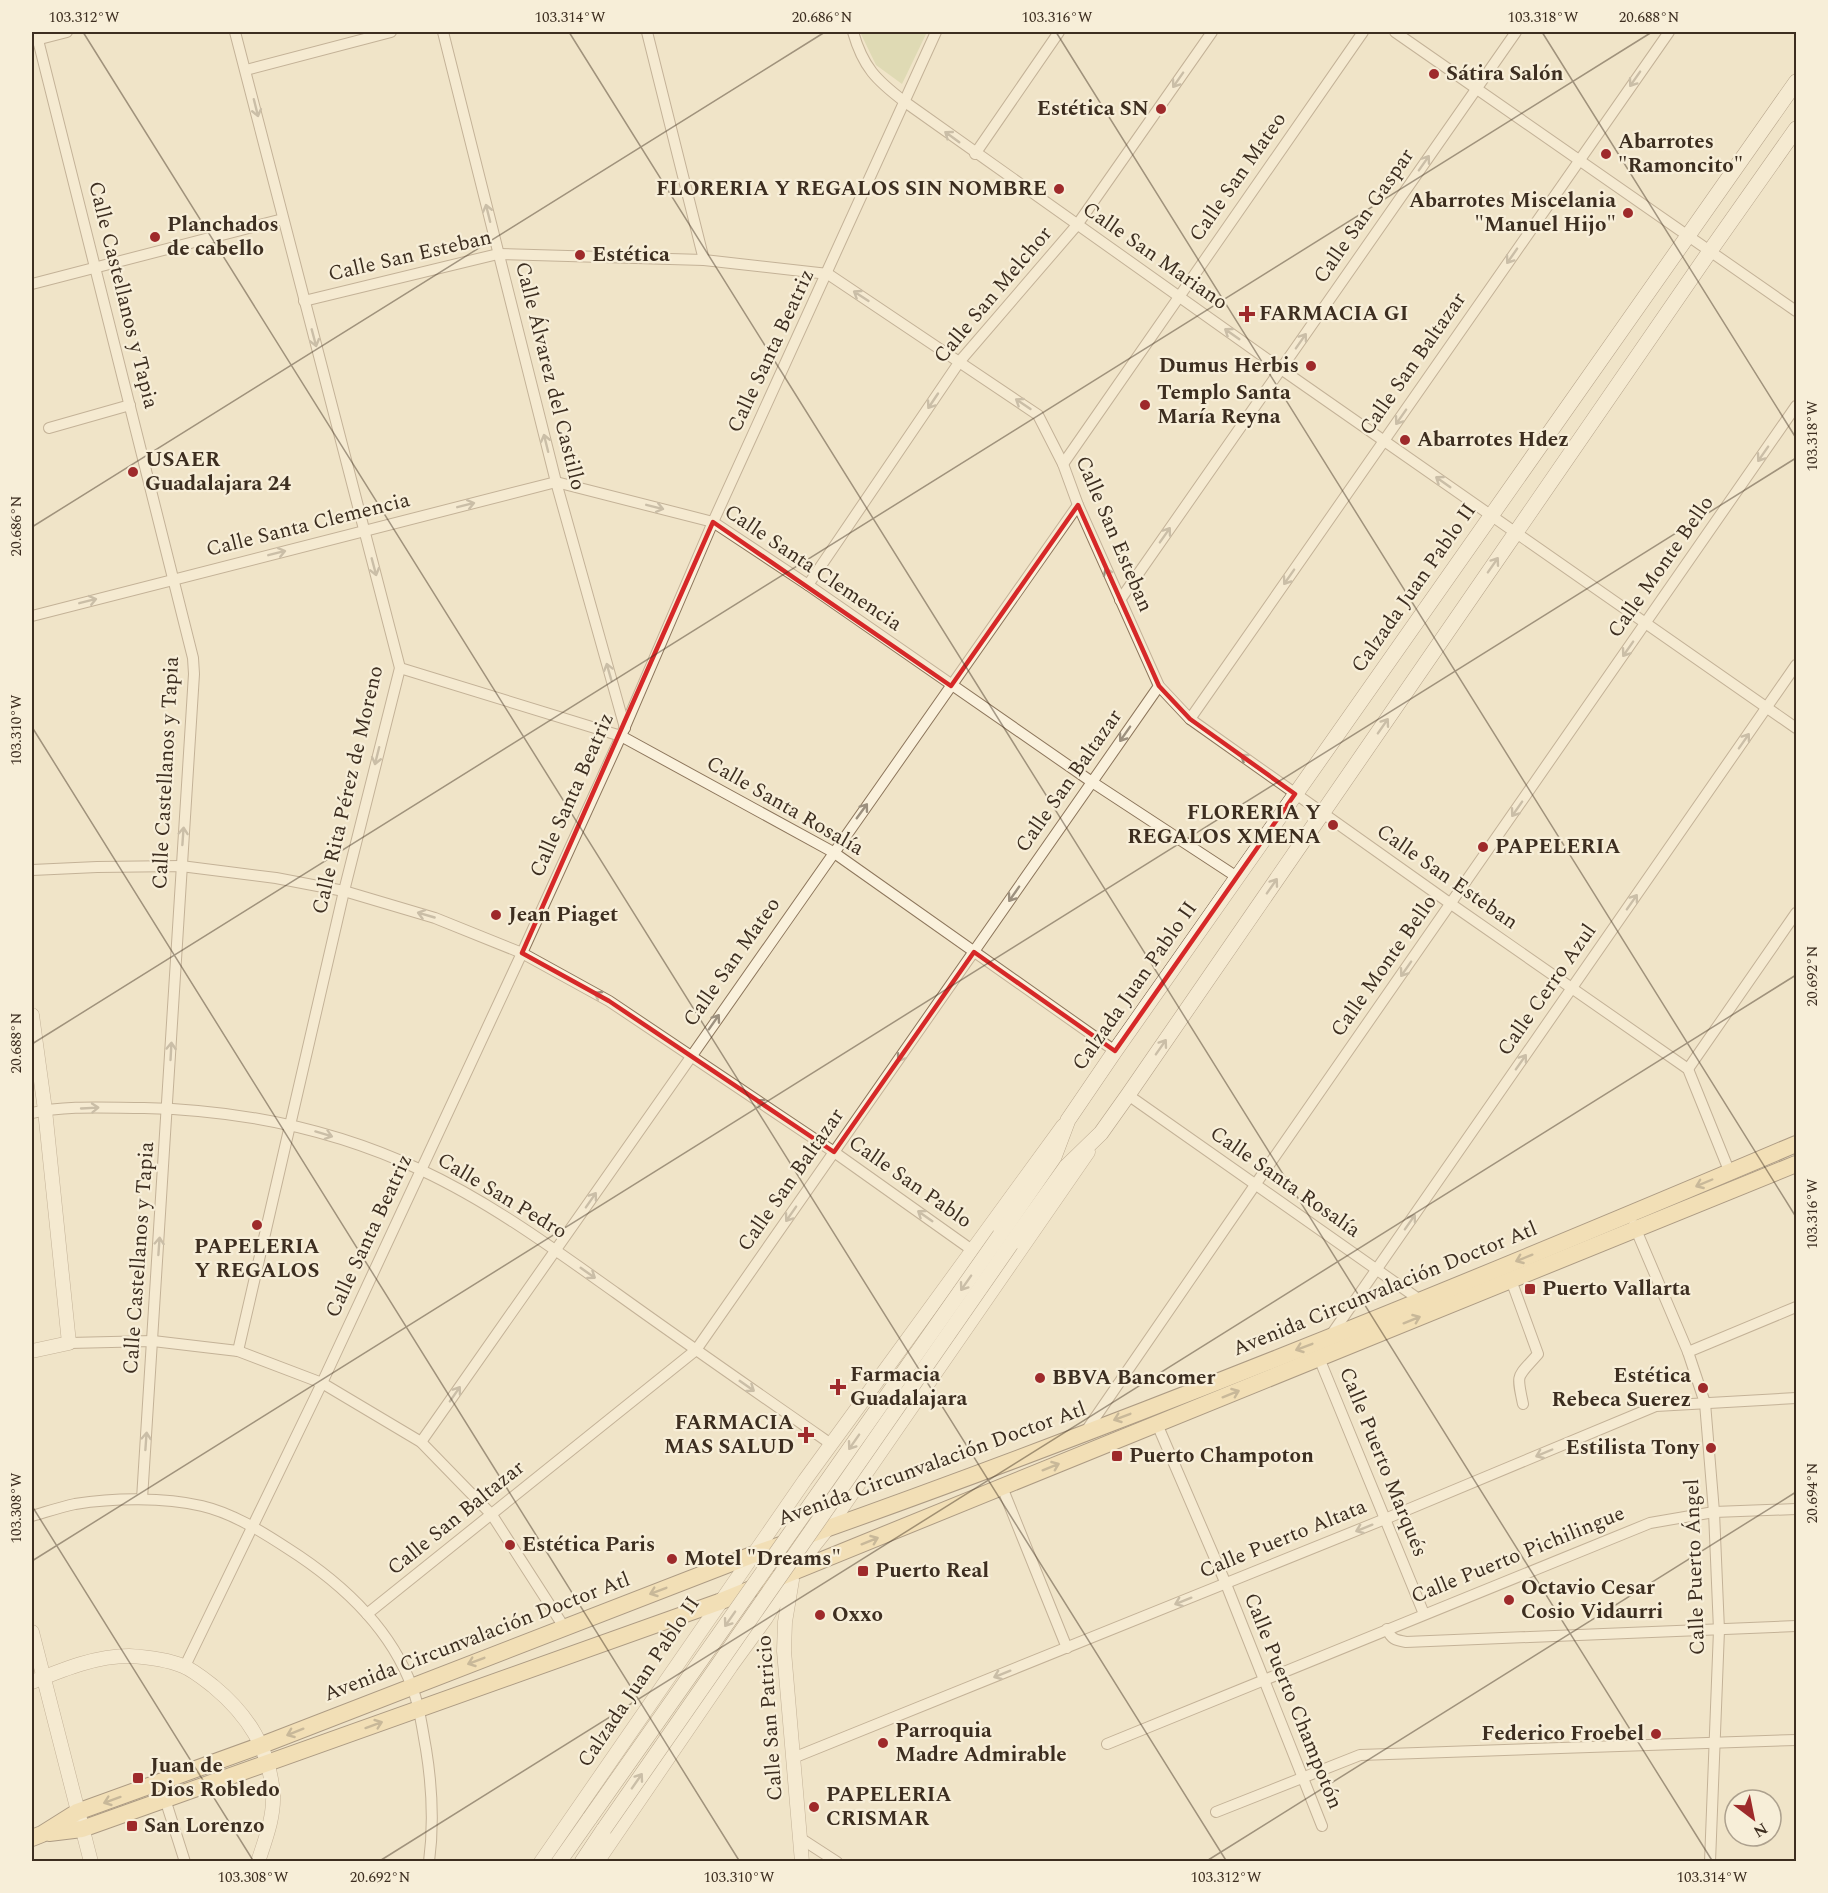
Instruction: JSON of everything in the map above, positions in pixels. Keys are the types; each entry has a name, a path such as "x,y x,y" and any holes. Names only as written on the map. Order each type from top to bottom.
{"main road":[{"name":"Calzada Juan Pablo II","path":"582,1862 1006,1239 1054,1157 1068,1120 1115,1051 1797,82"},
{"name":"Calzada Juan Pablo II","path":"558,1862 1006,1239 1066,1167 1101,1132 1128,1095 1710,251 1797,129"},
{"name":"Avenida Circunvalación Doctor Atl","path":"37,1836 82,1829 719,1602 1511,1280 1730,1173 1797,1144"},
{"name":"Avenida Circunvalación Doctor Atl","path":"37,1836 77,1812 262,1745 752,1555 1086,1431 1420,1300 1797,1164"}],"street":[{"path":"35,37 68,32"},
{"name":"Calle Rita Pérez de Moreno","path":"236,32 400,668 344,891 238,1351"},
{"path":"246,69 391,32"},
{"name":"Calle Álvarez del Castillo","path":"443,32 556,482 623,732"},
{"path":"647,32 704,260"},
{"name":"Calle San Mariano","path":"854,32 864,62 879,83 975,154 1797,729"},
{"name":"Calle Santa Beatriz","path":"185,1666 322,1383 522,953 623,732 713,522 828,274 936,32"},
{"path":"975,154 1059,32"},
{"name":"Calle San Melchor","path":"808,585 960,361 1077,225 1212,32"},
{"name":"Calle San Mateo","path":"1063,464 1363,32"},
{"path":"1395,32 1797,311"},
{"name":"Calle San Gaspar","path":"1120,600 1516,32"},
{"name":"Calle San Baltazar","path":"1190,719 1669,32"},
{"name":"Calle Castellanos y Tapia","path":"35,37 96,268 193,658 194,674 168,1109 142,1499"},
{"path":"32,284 283,219"},
{"name":"Calle San Esteban","path":"304,301 498,254 704,260 828,274 1038,415 1063,464 1078,506 1159,686 1190,719 1688,1069"},
{"path":"49,428 130,405"},
{"name":"Calle Monte Bello","path":"1086,1431 1797,406"},
{"name":"Calle Santa Clemencia","path":"32,616 556,482 713,522 1092,782 1237,877"},
{"name":"Calle San Mateo","path":"421,1442 1078,506"},
{"name":"Calle Cerro Azul","path":"1330,1337 1797,665"},
{"name":"Calle Santa Rosalía","path":"400,668 623,732 833,852 1115,1051"},
{"name":"Calle San Baltazar","path":"368,1614 696,1350 1159,686"},
{"name":"Calle San Pablo","path":"32,870 182,866 276,878 344,891 435,918 522,953 609,1001 691,1055 834,1152 972,1250"},
{"path":"1730,1173 1688,1069 1797,912"},
{"path":"32,1015 38,1112 69,1342"},
{"name":"Calle Santa Rosalía","path":"1128,1095 1420,1300"},
{"name":"Calle San Pedro","path":"38,1112 105,1108 168,1109 229,1114 290,1124 353,1143 421,1170 490,1208 556,1250 831,1444"},
{"name":"Calzada Juan Pablo II","path":"541,1862 805,1480 1068,1120"},
{"name":"Calzada Juan Pablo II","path":"597,1862 730,1666 766,1618 793,1572 828,1528 1101,1132"},
{"name":"Calle Puerto Ángel","path":"1632,1222 1688,1352 1706,1403 1719,1630 1710,1862"},
{"path":"1511,1280 1538,1354 1521,1370 1517,1380 1523,1404"},
{"path":"1688,1352 1797,1307"},
{"path":"32,1351 69,1342 153,1341 238,1351 322,1383 421,1442 492,1515 564,1627"},
{"name":"Calle Puerto Marqués","path":"1319,1358 1424,1614"},
{"name":"Calle Puerto Altata","path":"793,1758 1226,1584 1656,1406 1797,1398"},
{"name":"Calle Puerto Champotón","path":"1157,1424 1226,1584 1322,1826"},
{"path":"805,1480 812,1497 820,1502 829,1505 847,1500"},
{"path":"1002,1487 1067,1647"},
{"path":"32,1516 74,1504 142,1499 202,1506 253,1526 317,1567 368,1614 394,1651 412,1685 419,1709 430,1775 432,1838 429,1862"},
{"name":"Calle Puerto Pichilingue","path":"1107,1744 1650,1522 1714,1512 1797,1509"},
{"name":"Calle San Patricio","path":"793,1572 784,1635 802,1862"},
{"path":"1387,1629 1390,1637 1396,1641 1406,1642 1797,1626"},
{"path":"32,1632 37,1680 91,1862"},
{"path":"694,1640 711,1639 720,1643 730,1657 730,1666"},
{"path":"37,1680 71,1667 127,1656 167,1661 185,1666 228,1699 249,1723 262,1745 268,1762 273,1796 271,1821 258,1862"},
{"path":"1216,1812 1360,1755 1797,1740"},
{"path":"165,1799 185,1862"},
{"path":"800,1838 837,1862"}],"highlighted area":[{"path":"1078,505 1159,686 1190,719 1295,794 1115,1051 974,952 834,1152 609,1001 522,953 713,522 951,686"}],"green space":[{"path":"860,32 927,32 902,84 876,65"}],"place":[{"name":"Sátira Salón","path":"1434,74"},
{"name":"Estética SN","path":"1161,109"},
{"name":"Abarrotes \"Ramoncito\"","path":"1606,154"},
{"name":"FLORERIA Y REGALOS SIN NOMBRE","path":"1059,189"},
{"name":"Abarrotes Miscelania \"Manuel Hijo\"","path":"1628,213"},
{"name":"Planchados de cabello","path":"155,237"},
{"name":"Estética","path":"580,255"},
{"name":"FARMACIA GI","path":"1247,314"},
{"name":"Dumus Herbis","path":"1311,366"},
{"name":"Templo Santa María Reyna","path":"1145,405"},
{"name":"Abarrotes Hdez","path":"1405,440"},
{"name":"USAER Guadalajara 24","path":"133,472"},
{"name":"FLORERIA Y REGALOS XMENA","path":"1333,825"},
{"name":"PAPELERIA","path":"1483,847"},
{"name":"Jean Piaget","path":"496,915"},
{"name":"PAPELERIA Y REGALOS","path":"257,1225"},
{"name":"Puerto Vallarta","path":"1530,1289"},
{"name":"BBVA Bancomer","path":"1040,1378"},
{"name":"Farmacia Guadalajara","path":"838,1387"},
{"name":"Estética Rebeca Suerez","path":"1703,1388"},
{"name":"FARMACIA MAS SALUD","path":"806,1435"},
{"name":"Estilista Tony","path":"1711,1448"},
{"name":"Puerto Champoton","path":"1117,1456"},
{"name":"Estética Paris","path":"510,1545"},
{"name":"Motel \"Dreams\"","path":"672,1559"},
{"name":"Puerto Real","path":"863,1571"},
{"name":"Octavio Cesar Cosio Vidaurri","path":"1509,1600"},
{"name":"Oxxo","path":"820,1615"},
{"name":"Federico Froebel","path":"1656,1734"},
{"name":"Parroquia Madre Admirable","path":"883,1743"},
{"name":"Juan de Dios Robledo","path":"138,1778"},
{"name":"PAPELERIA CRISMAR","path":"814,1807"},
{"name":"San Lorenzo","path":"132,1826"}]}
